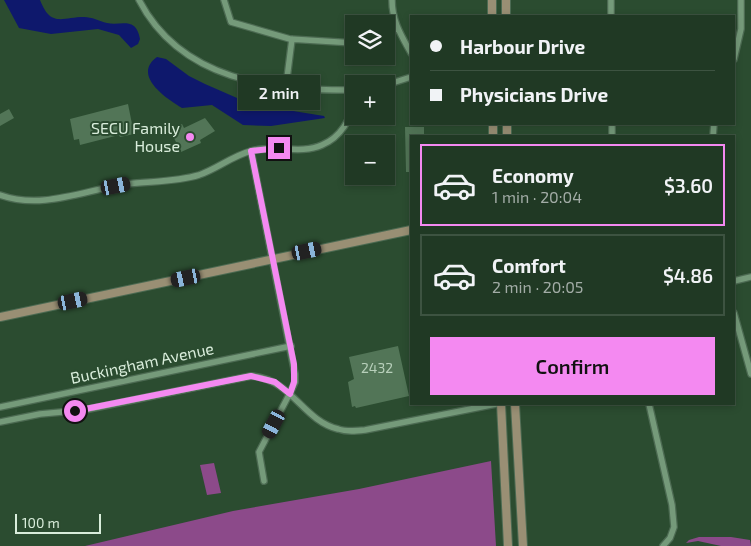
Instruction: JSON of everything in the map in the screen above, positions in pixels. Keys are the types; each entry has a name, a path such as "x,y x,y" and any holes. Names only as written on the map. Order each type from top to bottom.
{"street":[{"path":"139,0 148,16 164,35 196,61 228,76 286,86 345,89"},
{"path":"224,0 231,22 292,39 345,42"},
{"path":"392,0 392,15 397,29 410,51"},
{"path":"492,0 492,15"},
{"path":"506,0 506,15"},
{"path":"611,0 612,15"},
{"path":"735,55 741,29 741,0"},
{"path":"286,86 292,39"},
{"path":"395,81 410,77"},
{"path":"0,195 17,200 43,201 126,184 182,179 200,174 251,151 269,148 306,149 322,145 334,138 345,125"},
{"path":"251,151 295,374 290,394 259,452 264,480"},
{"path":"0,317 410,230"},
{"path":"735,281 751,277"},
{"path":"735,317 751,374"},
{"name":"Buckingham Avenue","path":"0,408 291,346"},
{"path":"0,422 40,414 84,410 251,376 275,382 318,420 329,426 350,431 365,430 491,405"},
{"path":"501,405 508,546"},
{"path":"515,405 523,546"},
{"path":"649,405 672,505 674,527 670,538 663,546"}],"shaded area":[{"path":"4,0 40,0 48,14 58,19 87,17 112,24 131,25 135,27 140,39 138,44 131,48 119,35 98,29 51,34 19,28"},
{"path":"157,57 166,59 189,76 237,98 287,110 324,116 325,118 271,126 243,125 212,105 182,108 160,92 149,78 150,64"},
{"path":"491,461 496,546 85,546 233,511 359,489"},
{"path":"214,463 221,493 207,495 200,465"},
{"path":"699,537 731,537 750,540 751,546 721,546 698,541 686,543"}],"building":[{"path":"128,104 134,134 120,137 119,135 80,145 79,139 74,140 70,119"},
{"path":"9,109 14,118 0,126 0,114"},
{"name":"SECU Family House","path":"205,118 215,131 200,140 201,143 181,152 172,134 175,133 173,128 182,124 184,128"},
{"path":"405,127 424,127 424,135 410,135 410,172 406,172"},
{"path":"398,346 409,396 356,408 355,406 352,407 348,382 354,379 349,357"}],"place":[{"name":"SECU Family House","path":"190,137"}],"route":[{"path":"75,411 251,376 267,378 287,390 290,394 294,382 294,364 251,151 279,148"}]}
